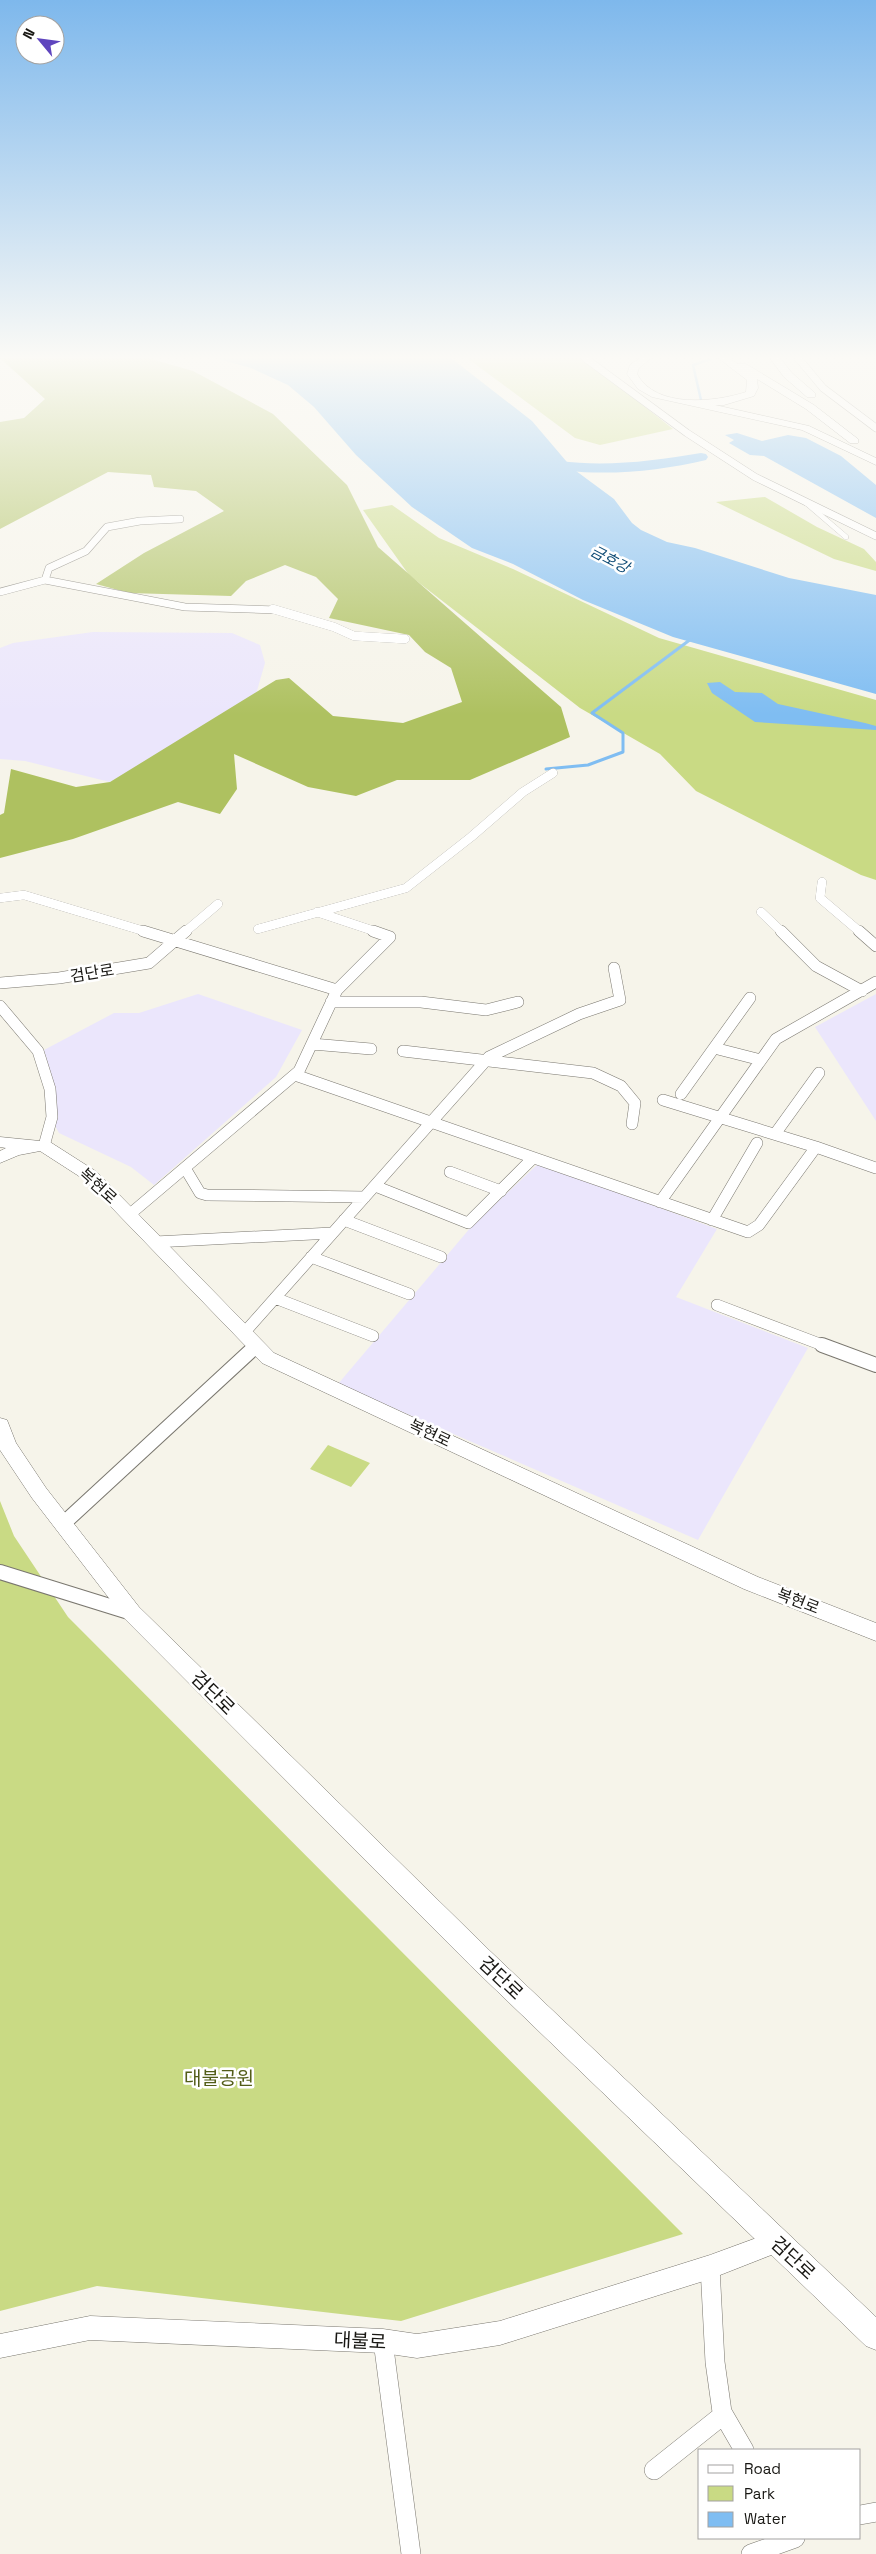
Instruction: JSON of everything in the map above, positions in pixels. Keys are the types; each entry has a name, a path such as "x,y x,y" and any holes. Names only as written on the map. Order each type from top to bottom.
{"main road":[{"name":"복현로","path":"0,1142 44,1146 91,1176 268,1358 742,1579 876,1632"},
{"path":"0,1158 15,1150 44,1146"},
{"name":"검단로","path":"0,1425 7,1445 63,1524 132,1613 480,1958 876,2336"}],"street":[{"path":"758,477 775,488 876,536"},
{"path":"802,500 846,537"},
{"path":"45,580 48,568 86,551 107,528 140,521 180,519"},
{"path":"0,592 29,586 45,580 186,607 271,608 334,627 354,636 405,639"},
{"path":"258,929 406,888 471,837 523,792 554,773"},
{"path":"822,882 820,898 876,946"},
{"path":"0,898 24,895 336,990"},
{"name":"검단로","path":"0,983 59,978 150,963 218,904"},
{"path":"129,1215 299,1071 336,990 390,937 317,912"},
{"path":"761,912 816,966 862,991"},
{"path":"63,1524 250,1339 275,1298 489,1057 579,1014 620,1000 614,968"},
{"path":"660,1202 776,1039 876,982"},
{"path":"681,1094 750,998"},
{"path":"331,1002 421,1002 486,1010 518,1002"},
{"path":"0,1006 38,1051 50,1089 52,1118 44,1146"},
{"path":"312,1044 371,1049"},
{"path":"714,1048 761,1060"},
{"path":"403,1051 484,1062 593,1073 621,1086 635,1103 632,1124"},
{"path":"775,1134 819,1073"},
{"path":"295,1075 433,1121 533,1158 748,1232 759,1225 816,1147"},
{"path":"663,1100 816,1147 876,1168"},
{"path":"712,1220 757,1143"},
{"path":"374,1186 468,1224 533,1158"},
{"path":"185,1168 200,1193 206,1195 365,1197"},
{"path":"450,1172 501,1191"},
{"path":"344,1220 441,1256"},
{"path":"155,1242 332,1233"},
{"path":"311,1257 409,1294"},
{"path":"275,1298 372,1336"},
{"path":"717,1305 876,1365"},
{"name":"검단로","path":"0,1572 132,1613"},
{"name":"대불로","path":"0,2346 90,2328 383,2341 417,2346 500,2333 710,2267 776,2242"},
{"path":"710,2267 715,2362 723,2415 743,2449"},
{"path":"383,2341 411,2554"},
{"path":"654,2470 723,2415"},
{"path":"861,2515 876,2512"},
{"path":"751,2554 792,2539"}],"shaded area":[{"path":"93,632 232,633 260,645 265,663 254,701 110,782 25,761 0,759 0,648 13,643"},
{"path":"198,994 302,1030 276,1077 154,1185 131,1167 59,1133 53,1122 54,1084 44,1050 114,1013 139,1013"},
{"path":"876,994 876,1121 815,1027"},
{"path":"539,1163 717,1229 676,1297 808,1348 698,1540 338,1384 471,1227"}],"green space":[{"path":"0,477 98,477 0,529"},
{"path":"152,477 339,477 347,485 378,547 561,707 570,737 470,780 397,780 356,796 308,787 234,754 237,789 220,814 178,802 73,839 0,858 0,815 4,813 11,769 76,787 110,782 276,680 289,678 333,716 403,723 462,702 451,668 425,652 409,635 329,618 338,599 316,577 285,565 246,581 231,596 129,593 96,584 144,553 224,511 196,491 154,487"},
{"path":"765,497 817,527 864,549 876,562 876,571 834,559 716,502"},
{"path":"392,505 439,538 513,569 659,638 876,700 876,880 861,875 696,791 660,754 580,708 409,575 363,510"},
{"path":"328,1445 370,1463 351,1487 310,1469"},
{"name":"대불공원","path":"0,1501 14,1536 68,1617 683,2234 401,2321 97,2286 0,2311"}],"water":[{"name":"금호강","path":"380,477 584,477 614,499 632,523 641,530 667,542 695,548 789,578 876,595 876,694 673,637 583,600 513,564 472,548 412,507"},
{"path":"802,477 867,477 876,485 876,518"},
{"path":"720,682 735,692 762,693 778,704 865,723 876,726 876,730 755,722 712,693 707,683"}],"waterway":[{"path":"546,769 588,765 623,752 623,733 592,713 691,639"}]}
